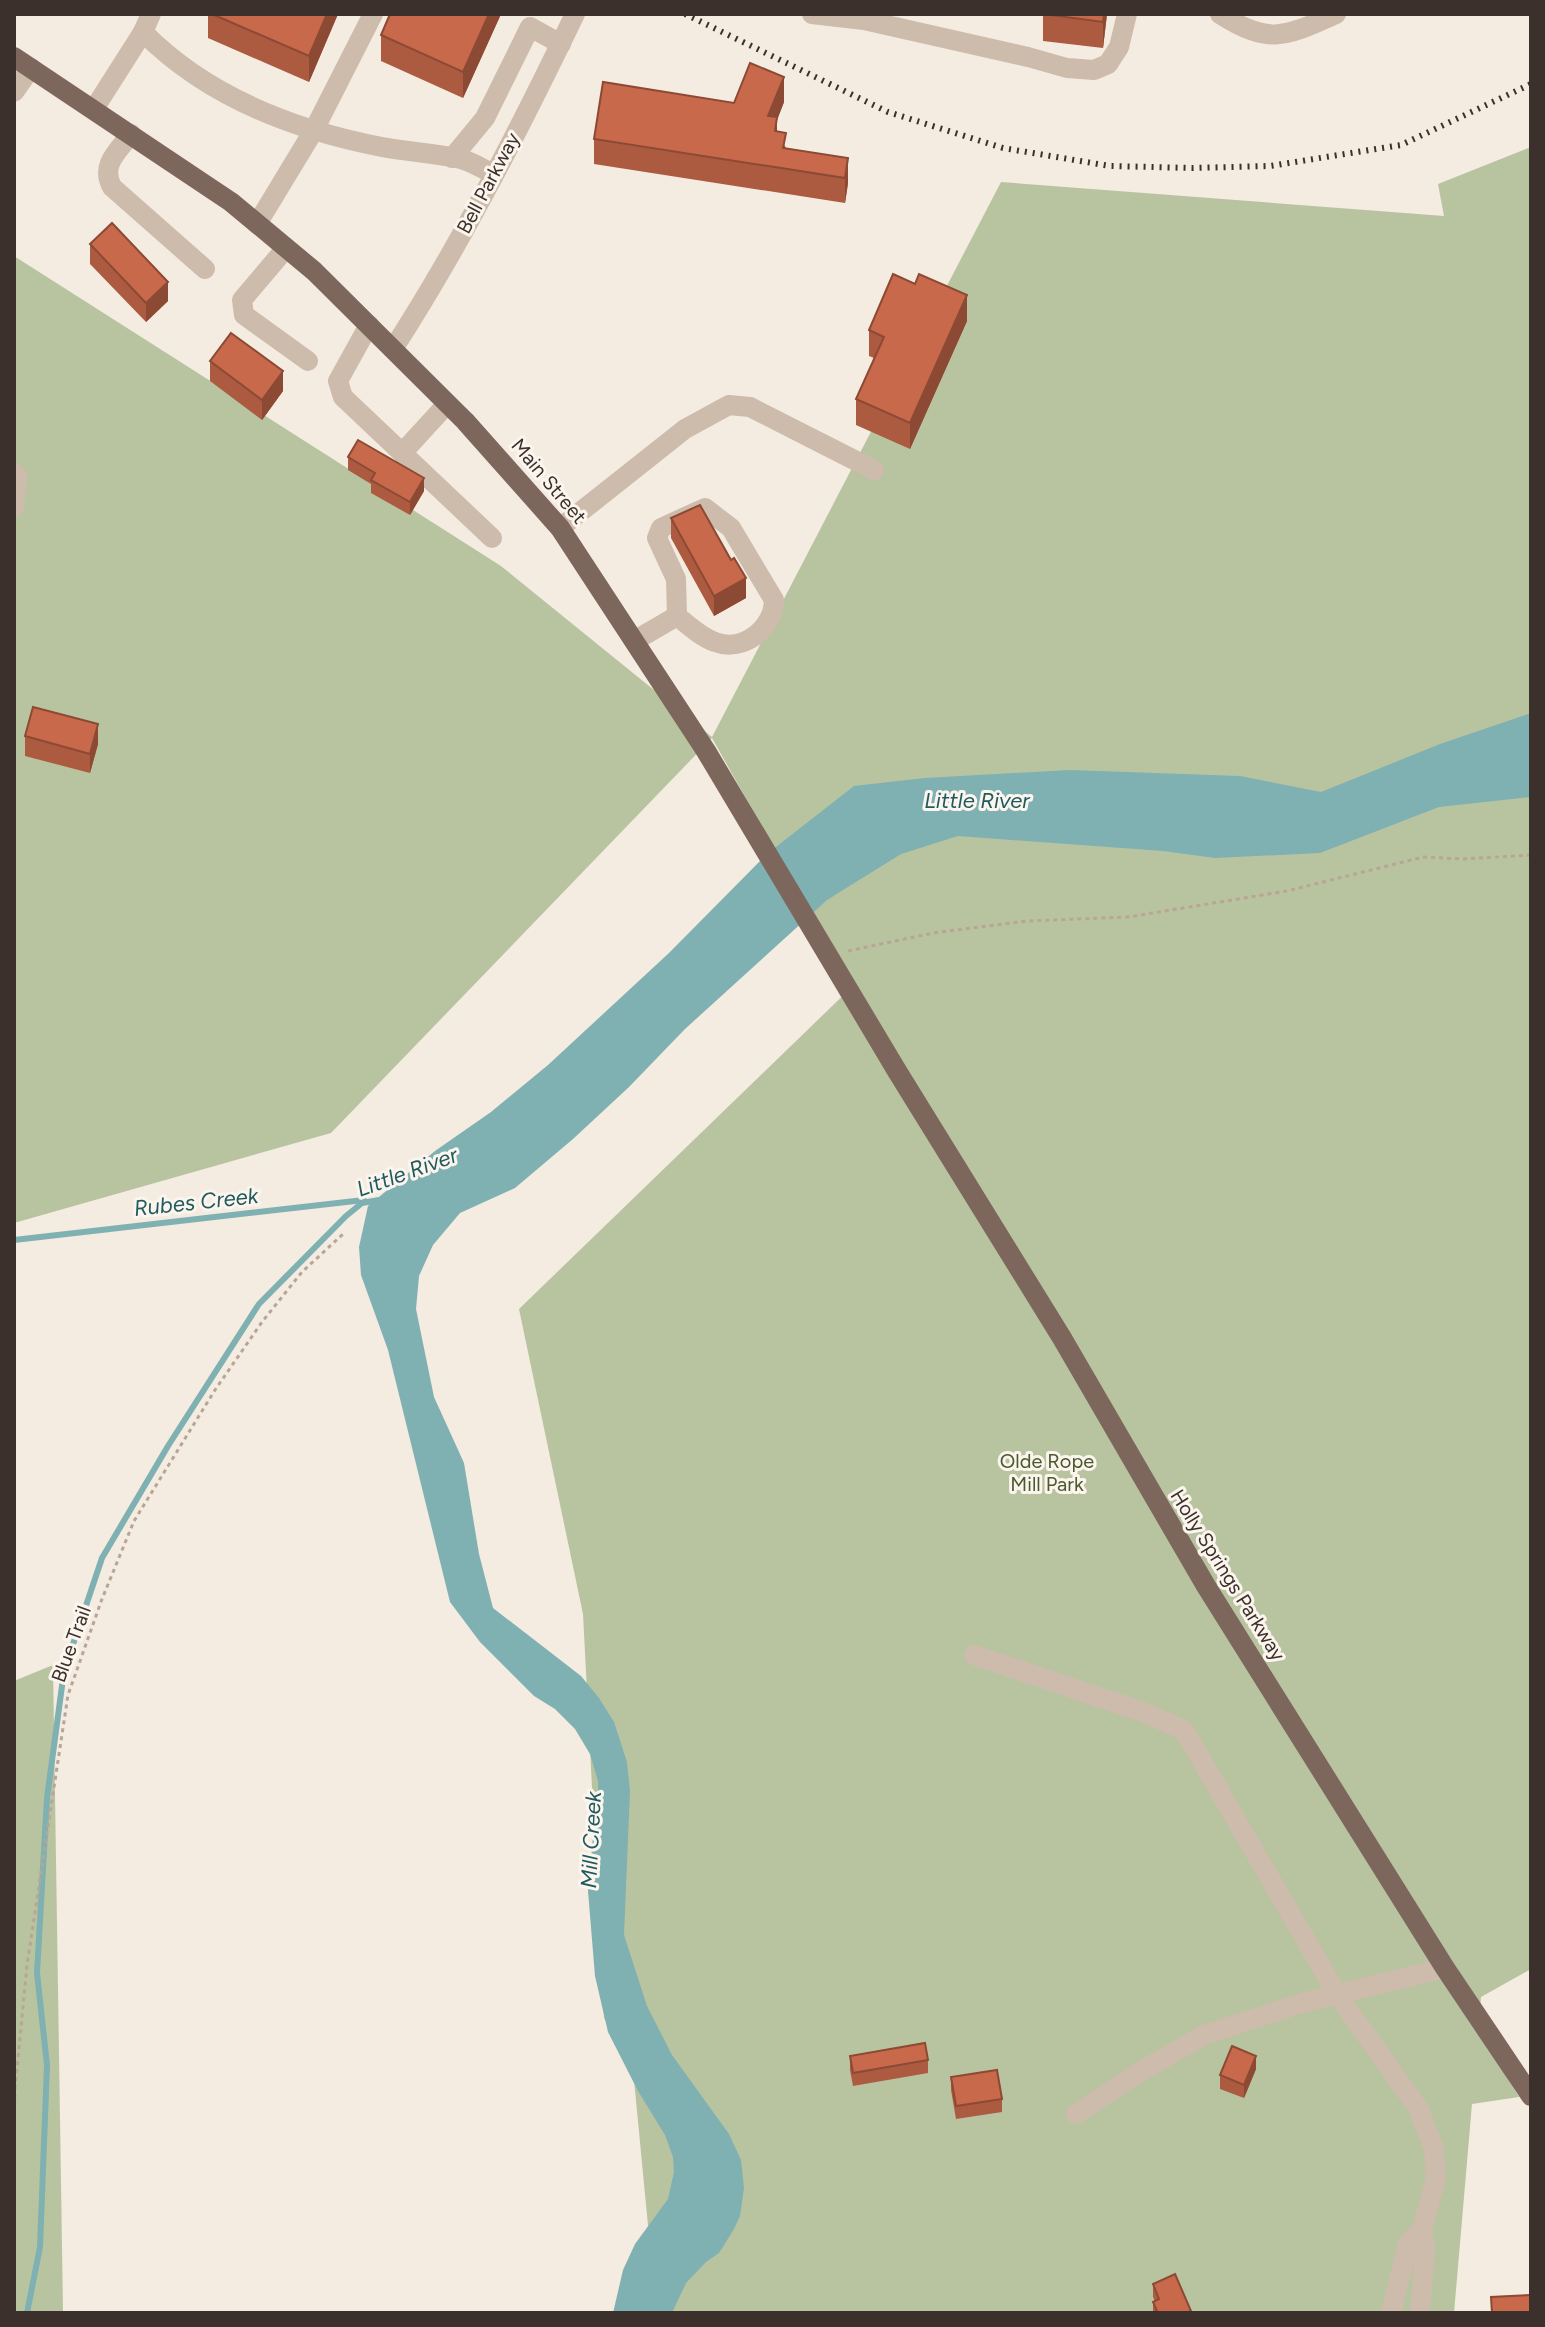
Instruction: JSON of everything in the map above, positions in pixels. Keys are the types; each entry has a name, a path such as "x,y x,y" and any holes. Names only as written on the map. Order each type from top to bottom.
{"main road":[{"name":"Main Street","path":"22,62 220,194 286,248 369,325 447,404 560,528 706,751 897,1071"},
{"name":"Holly Springs Parkway","path":"897,1071 1062,1338 1206,1586 1445,1968 1531,2096"}],"street":[{"path":"257,224 314,130 373,14"},
{"name":"Bell Parkway","path":"393,349 430,291 494,174 575,14"},
{"path":"812,14 864,20 1067,68 1094,70 1108,64 1119,47 1127,14"},
{"path":"1220,14 1245,30 1287,36 1336,14"},
{"path":"94,109 147,23 174,61 238,101 314,130 381,147 463,159 494,174"},
{"path":"452,158 485,118 530,27 561,44"},
{"path":"14,92 22,62"},
{"path":"131,134 107,167 106,176 112,187 205,269"},
{"path":"286,248 242,300 241,308 244,315 308,361"},
{"path":"369,325 338,381 343,397 492,538"},
{"path":"403,452 447,404"},
{"path":"560,528 685,429 729,405 750,407 874,470"},
{"path":"14,473 17,476 14,507"},
{"path":"705,508 731,528 774,600 774,611 761,632 740,644 717,643 677,616 676,579 657,538 661,528 705,508"},
{"path":"634,641 677,616"},
{"path":"974,1655 1143,1712 1184,1730 1337,1994 1418,2108 1431,2139 1436,2178 1422,2229 1425,2248 1420,2313"},
{"path":"1076,2114 1204,2035 1337,1994 1445,1968"},
{"path":"1391,2313 1408,2243 1422,2229"}],"path":[{"path":"847,951 933,933 988,926 1028,921 1128,917 1172,910 1287,891 1423,857 1463,859 1531,855"},
{"name":"Blue Trail","path":"14,2137 15,2089 27,1965 68,1695 102,1599 134,1521 215,1390 262,1322 302,1272 343,1234"}],"green space":[{"name":"Olde Rope Mill Park","path":"1531,147 1531,1969 1481,1997 1478,2031 1519,2097 1472,2104 1454,2313 614,2313 652,2267 632,2059 604,2018 583,1614 519,1309 856,983 775,850 712,738 331,1133 14,1223 14,256 501,566 712,737 1001,182 1444,216 1438,184"},
{"path":"53,1665 63,2313 14,2313 14,1681"}],"water":[{"path":"1531,713 1531,797 1439,807 1320,853 1215,858 1163,851 958,836 901,854 827,900 685,1029 573,1139 515,1188 460,1213 433,1245 419,1276 416,1309 434,1397 464,1463 479,1554 493,1608 581,1676 614,1722 627,1762 630,1791 624,1935 647,2006 672,2055 729,2134 741,2160 744,2188 740,2216 719,2253 686,2283 672,2313 613,2313 623,2270 635,2244 668,2199 674,2172 673,2157 665,2135 608,2032 595,1976 588,1891 599,1809 598,1781 590,1754 575,1729 555,1709 534,1696 480,1642 450,1602 388,1350 361,1275 359,1247 368,1206 548,1065 669,953 767,854 854,786 925,778 1070,770 1240,776 1321,792 1440,744"}],"building":[{"path":"212,14 327,14 309,56"},
{"path":"390,14 489,14 463,72 381,35"},
{"path":"1043,14 1104,14 1103,22"},
{"path":"750,63 784,77 768,116 777,117 775,131 786,133 783,148 848,158 845,178 594,139 603,82 734,103"},
{"path":"112,223 168,282 146,303 90,244"},
{"path":"893,274 915,284 919,274 967,295 910,423 856,399 884,337 869,330"},
{"path":"231,333 283,371 262,400 210,361"},
{"path":"358,440 424,478 410,502 371,480 375,473 348,457"},
{"path":"700,505 731,560 734,558 746,578 714,596 671,518"},
{"path":"33,707 98,724 90,754 25,736"},
{"path":"925,2043 928,2060 853,2073 850,2056"},
{"path":"1232,2046 1256,2056 1244,2085 1220,2075"},
{"path":"997,2070 1002,2099 956,2106 951,2077"},
{"path":"1175,2274 1191,2311 1158,2313 1153,2302 1159,2299 1153,2284"},
{"path":"1531,2295 1531,2313 1492,2313 1491,2297"}],"waterway":[{"name":"Rubes Creek","path":"14,1240 364,1200"},
{"name":"Little River","path":"27,2313 40,2247 47,2065 37,1973 47,1798 64,1671 102,1558 168,1446 259,1304 346,1216 362,1203 379,1200"}],"railway":[{"path":"685,14 888,112 1003,148 1110,166 1270,166 1401,145 1531,84"}],"water label":[{"name":"Mill Creek","path":"591,1840"}]}
